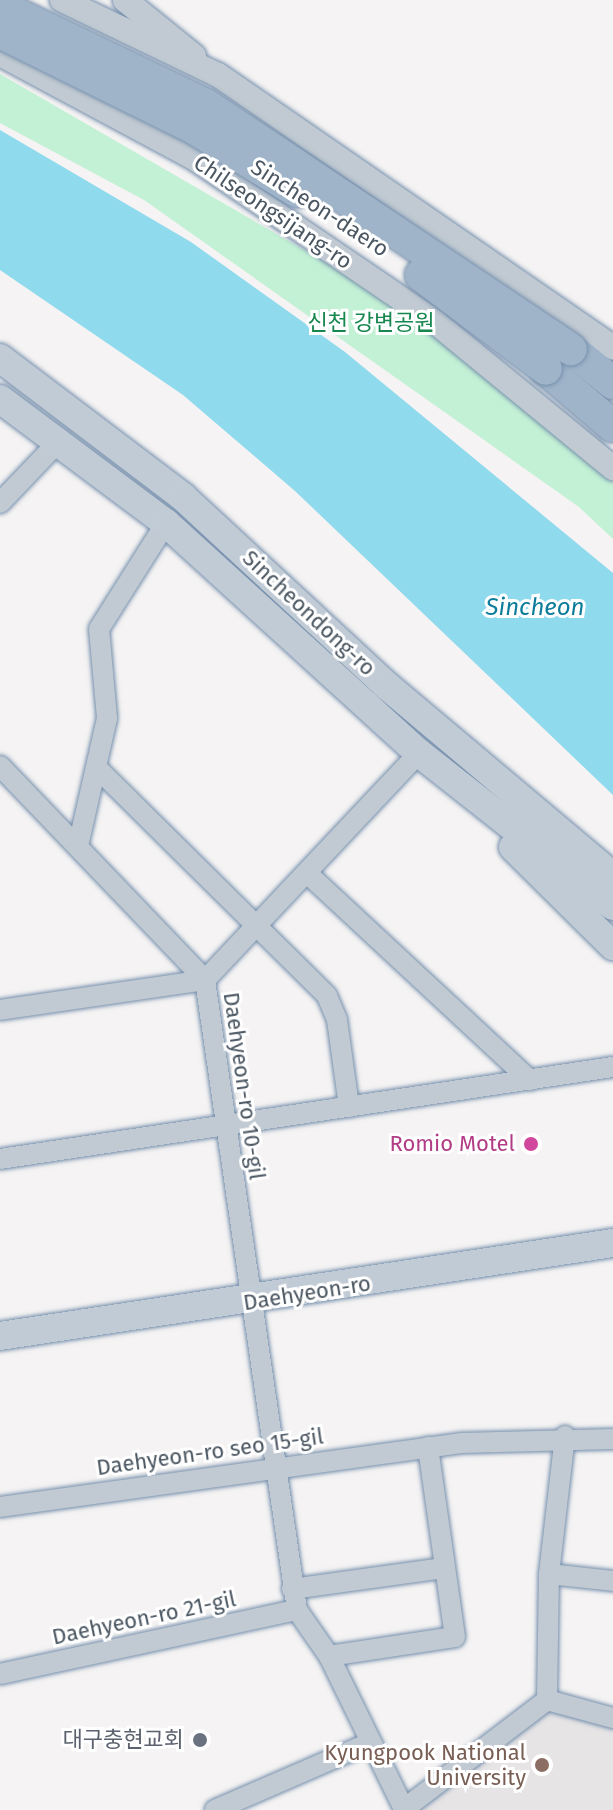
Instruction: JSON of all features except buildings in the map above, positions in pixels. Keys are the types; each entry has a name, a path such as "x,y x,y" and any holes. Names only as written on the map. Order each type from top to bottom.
{"highway":[{"name":"Sincheon-daero","path":"0,6 206,105 571,349 613,383"},
{"name":"Sincheon-daero","path":"0,32 194,128 304,195 546,369 613,426"}],"main road":[{"name":"Sincheondong-ro","path":"0,358 183,497 386,685 613,876"},
{"name":"Sincheondong-ro","path":"0,399 61,439 166,523 419,753 613,906"},
{"path":"419,753 613,946"},
{"name":"Daehyeon-ro","path":"0,1336 250,1303 613,1243"}],"street":[{"path":"7,0 68,90"},
{"path":"62,0 105,27 218,75"},
{"path":"125,0 218,75 613,348"},
{"path":"68,90 61,45 81,29 105,27"},
{"name":"Chilseongsijang-ro","path":"0,54 183,151 434,321 613,468"},
{"path":"0,503 61,439"},
{"path":"78,846 98,769 107,718 106,668 99,629 166,523"},
{"path":"0,1010 205,980 419,753"},
{"name":"Daehyeon-ro 10-gil","path":"0,766 205,980 297,1610"},
{"path":"98,769 335,1008 349,1107"},
{"path":"308,874 530,1080"},
{"path":"0,1159 613,1067"},
{"path":"547,1700 549,1574 565,1436"},
{"name":"Daehyeon-ro seo 15-gil","path":"0,1507 274,1466 428,1447 565,1436 613,1439"},
{"path":"329,1656 455,1637 428,1447"},
{"path":"292,1589 444,1568"},
{"path":"549,1574 613,1581"},
{"path":"297,1610 329,1656 367,1744 404,1809 547,1700"},
{"name":"Daehyeon-ro 21-gil","path":"0,1674 297,1610"},
{"path":"547,1700 613,1718"},
{"path":"215,1810 367,1744"}],"shaded area":[{"name":"Kyungpook National University","path":"548,1703 613,1721 613,1810 414,1810"}],"green space":[{"name":"신천 강변공원","path":"0,74 389,299 613,482 613,539 579,507 144,200 0,123"}],"water":[{"name":"Sincheon","path":"0,130 191,242 345,352 613,573 613,795 295,491 183,395 0,270"}],"place":[{"name":"Romio Motel","path":"531,1144"},
{"name":"대구충현교회","path":"200,1740"},
{"name":"Kyungpook National University","path":"542,1765"}]}
